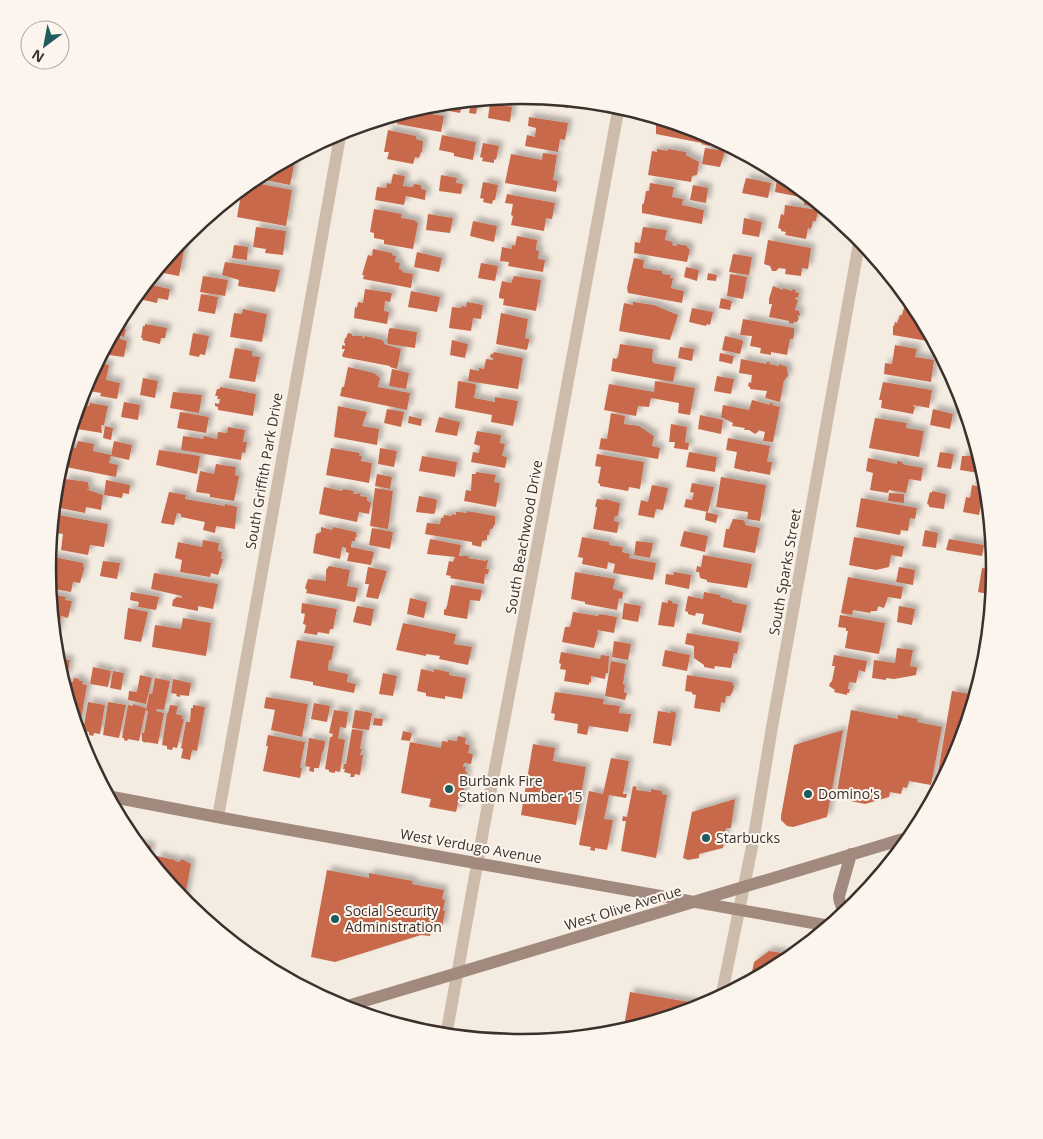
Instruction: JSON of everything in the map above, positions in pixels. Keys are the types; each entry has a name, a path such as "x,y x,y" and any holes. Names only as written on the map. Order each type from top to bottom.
{"main road":[{"name":"West Verdugo Avenue","path":"117,798 822,925"},
{"name":"West Olive Avenue","path":"355,1004 900,840"},
{"path":"842,906 839,896 851,854"}],"street":[{"name":"South Beachwood Drive","path":"447,1029 617,114"},
{"name":"South Griffith Park Drive","path":"218,817 339,142"},
{"name":"South Sparks Street","path":"723,989 745,886 858,249"}],"building":[{"path":"490,105 512,107 510,122 488,118"},
{"path":"477,106 476,114 469,113 470,107"},
{"path":"461,108 460,113 446,110"},
{"path":"428,114 444,116 441,132 397,124 398,121"},
{"path":"529,117 568,123 565,140 560,139 558,152 525,146 527,135 535,137 536,128 528,126"},
{"path":"656,125 710,145 709,146 656,134"},
{"path":"388,130 416,136 416,139 423,141 422,152 419,158 415,157 413,164 387,159 389,152 384,152"},
{"path":"442,135 476,142 473,160 454,156 454,153 439,150"},
{"path":"483,143 499,146 494,163 482,161 483,158 480,157"},
{"path":"705,148 725,151 720,167 702,164"},
{"path":"657,149 686,152 686,155 699,162 697,175 692,176 691,182 648,175 652,151 657,152"},
{"path":"543,153 557,155 553,180 558,181 556,192 505,183 511,154 542,160"},
{"path":"294,164 290,185 267,180"},
{"path":"393,174 405,176 403,186 413,187 414,184 421,185 421,189 426,190 425,200 406,196 404,205 375,200 377,187 386,188 387,183 391,184"},
{"path":"441,175 457,178 456,183 463,184 461,194 439,191"},
{"path":"746,178 771,183 768,198 742,193"},
{"path":"777,181 801,197 775,192"},
{"path":"483,182 498,185 495,200 493,200 492,204 483,202 484,199 480,198"},
{"path":"650,183 674,187 672,197 683,199 682,205 704,210 702,224 642,213 642,205 646,191 649,191"},
{"path":"261,184 292,190 286,226 237,217 240,198"},
{"path":"693,185 708,188 706,203 690,200"},
{"path":"507,194 555,203 552,219 546,218 544,231 511,225 513,204 505,203"},
{"path":"805,200 812,206 804,205"},
{"path":"785,205 818,211 816,221 813,221 811,229 808,228 806,239 785,235 786,232 778,228 781,214 784,215"},
{"path":"374,209 402,214 401,218 414,220 418,223 413,249 384,244 384,240 374,238 374,233 370,232"},
{"path":"428,214 453,218 450,233 426,230"},
{"path":"744,218 762,222 759,237 742,234"},
{"path":"473,221 497,226 494,242 470,236"},
{"path":"256,227 286,231 283,255 265,253 266,249 253,247"},
{"path":"643,227 667,230 665,240 673,242 672,245 688,246 687,248 690,249 687,262 634,253 635,242 640,243"},
{"path":"517,236 537,240 536,250 539,251 538,259 545,260 543,272 508,266 509,262 500,261 502,247 512,249 512,245 515,246"},
{"path":"768,240 811,248 808,269 802,268 801,276 785,274 786,269 779,268 776,271 772,271 770,266 764,264"},
{"path":"234,245 248,247 247,260 232,258"},
{"path":"373,249 392,253 392,255 396,256 395,262 400,263 399,269 403,270 402,272 413,274 411,288 363,279 364,275 362,275 368,255 372,256"},
{"path":"184,251 179,276 163,273"},
{"path":"417,252 442,258 439,272 414,267"},
{"path":"733,254 752,257 749,275 729,272"},
{"path":"634,258 644,260 643,268 662,271 662,274 671,275 670,278 673,278 671,288 684,291 682,303 628,293 627,288"},
{"path":"225,262 280,270 275,292 238,286 239,280 222,275"},
{"path":"481,263 498,266 495,281 478,278"},
{"path":"686,267 699,270 697,281 684,277"},
{"path":"708,273 717,275 716,281 707,280"},
{"path":"730,274 747,277 743,299 727,296"},
{"path":"203,276 228,280 225,296 200,292"},
{"path":"514,276 541,280 536,311 503,305 504,299 499,298 502,281 511,283"},
{"path":"153,285 170,289 168,300 158,298 157,303 143,300"},
{"path":"773,286 783,290 783,288 792,291 793,289 799,293 798,298 796,297 795,299 798,300 795,310 800,313 797,322 793,324 789,323 789,321 769,317 772,304 769,304 769,299"},
{"path":"365,289 392,293 390,302 385,301 384,311 389,312 387,324 354,318 355,307 357,308 358,302 363,303"},
{"path":"411,291 440,297 437,312 408,307"},
{"path":"201,294 218,297 215,314 198,311"},
{"path":"721,298 732,301 730,310 719,308"},
{"path":"467,302 483,305 481,319 473,318 471,331 449,328 452,307 466,307"},
{"path":"633,302 654,305 678,315 670,340 619,331 624,303 633,305"},
{"path":"692,308 713,312 710,325 707,324 706,326 689,322"},
{"path":"904,308 906,308 926,341 893,335 893,326 895,322 897,323 900,315 902,315"},
{"path":"243,309 267,314 262,342 230,337 234,313 242,314"},
{"path":"501,313 528,319 525,338 529,339 527,350 496,344"},
{"path":"743,319 794,328 793,339 790,339 787,355 771,352 771,355 760,353 761,348 750,346 752,336 740,335"},
{"path":"145,324 167,328 165,338 161,338 160,344 142,340 143,326"},
{"path":"124,329 126,329 124,337 120,336 120,339 127,341 124,357 109,355"},
{"path":"389,329 417,332 415,348 388,344"},
{"path":"193,333 209,336 205,355 200,354 199,357 189,355"},
{"path":"348,333 352,334 352,336 363,336 362,338 364,338 365,336 382,340 384,344 401,349 397,369 343,357 345,349 342,349 342,345 345,346 345,338"},
{"path":"725,336 742,340 740,354 722,350"},
{"path":"452,340 468,344 465,358 450,355"},
{"path":"620,344 653,349 653,363 676,367 673,382 611,371 613,358 616,359 618,357"},
{"path":"895,345 917,349 915,357 934,360 931,382 884,374 885,363 892,364"},
{"path":"680,347 694,349 692,361 678,358"},
{"path":"235,348 252,351 252,356 260,357 255,382 229,378"},
{"path":"494,352 523,358 518,389 468,381 470,369 479,371 479,368 484,369 486,359 493,360 490,357"},
{"path":"720,353 734,356 732,364 719,361"},
{"path":"741,359 766,364 770,362 769,364 779,366 779,364 787,367 788,376 784,380 780,402 765,398 767,391 750,389 748,386 749,382 751,383 752,375 739,373"},
{"path":"104,364 109,365 106,380 120,383 117,399 100,396 101,393 92,391"},
{"path":"348,367 374,373 380,378 378,387 410,393 407,410 340,396"},
{"path":"392,369 409,373 406,389 389,386"},
{"path":"717,376 734,379 731,394 714,391"},
{"path":"143,378 158,381 155,398 140,395"},
{"path":"458,381 475,384 474,398 495,402 495,397 518,401 513,426 491,422 492,415 455,408"},
{"path":"655,381 695,388 690,415 678,413 679,403 651,398 649,407 638,406 636,416 604,410 609,384 654,392"},
{"path":"883,382 932,390 929,408 913,405 915,407 913,414 881,408 882,400 879,400"},
{"path":"220,387 256,394 253,416 218,410 215,403 219,404 220,399 217,399 218,396 215,396 217,389 220,389"},
{"path":"173,392 202,395 199,413 170,408"},
{"path":"752,400 770,405 770,403 773,403 772,405 780,407 773,442 763,441 765,432 758,430 755,434 749,430 744,430 745,428 732,426 733,423 721,417 723,405 749,410"},
{"path":"124,402 140,405 138,420 121,417"},
{"path":"90,403 108,406 104,425 101,425 102,433 78,429 87,405 90,406"},
{"path":"338,406 367,412 362,426 379,429 377,445 334,437"},
{"path":"387,409 404,412 401,427 384,423"},
{"path":"933,409 953,414 950,429 930,425"},
{"path":"180,412 209,417 206,433 177,428"},
{"path":"611,413 625,416 624,424 639,426 654,436 652,446 660,448 658,459 599,449 601,438 607,439"},
{"path":"700,415 723,420 721,434 698,429"},
{"path":"409,416 422,419 421,426 408,423"},
{"path":"439,417 460,422 457,436 435,432"},
{"path":"875,418 907,423 906,428 924,431 919,457 869,448"},
{"path":"671,424 687,427 685,442 689,443 688,450 674,448 675,442 669,442"},
{"path":"105,426 113,428 111,440 103,438"},
{"path":"228,427 245,430 243,442 247,442 245,453 242,452 241,460 181,450 183,436 203,439 204,436 217,439 218,432 227,433"},
{"path":"477,431 501,435 500,443 505,444 502,456 507,457 505,468 471,462 473,452 479,453 480,446 474,444"},
{"path":"728,438 770,446 767,462 772,462 770,475 734,468 737,452 726,450"},
{"path":"78,441 94,444 93,451 111,455 109,463 118,465 116,477 68,467 73,447 76,448"},
{"path":"114,441 132,445 129,460 111,456"},
{"path":"331,448 360,453 359,456 362,456 361,461 372,463 369,483 326,475"},
{"path":"380,448 397,451 394,467 378,464"},
{"path":"159,450 200,456 197,474 156,465"},
{"path":"689,452 717,457 715,472 686,467"},
{"path":"940,452 954,454 951,469 937,467"},
{"path":"597,454 644,462 640,489 629,487 628,491 600,486 598,483 601,467 595,466"},
{"path":"422,456 457,462 455,477 419,471"},
{"path":"962,456 973,456 977,473 960,470"},
{"path":"868,458 897,464 897,461 903,462 902,464 923,468 921,481 909,479 906,493 889,490 888,493 870,490 873,473 866,471"},
{"path":"216,464 236,467 235,475 239,476 234,501 210,497 210,494 196,492 200,471 214,474"},
{"path":"476,472 496,475 494,482 500,483 496,507 464,501 466,490 471,491 472,474 476,474"},
{"path":"377,474 392,477 390,489 375,486"},
{"path":"721,477 766,485 760,521 747,519 748,512 716,507"},
{"path":"65,479 88,482 89,489 86,489 103,495 101,510 86,507 85,513 60,508"},
{"path":"106,480 130,485 129,494 123,493 122,498 104,495"},
{"path":"692,483 714,487 708,512 684,507 686,499 692,500 694,493 690,492"},
{"path":"652,485 668,488 663,510 656,509 654,518 638,515 641,500 648,502"},
{"path":"972,485 979,487 982,501 979,515 963,512 966,497 970,498"},
{"path":"324,487 342,491 343,489 354,491 353,494 361,493 360,496 367,497 367,501 371,502 369,514 359,512 357,522 319,514"},
{"path":"375,488 393,491 388,529 370,526"},
{"path":"932,491 946,494 944,509 929,507 927,504 930,492 932,493"},
{"path":"169,492 186,495 185,499 237,507 235,529 216,526 215,533 203,530 205,522 181,517 181,514 177,513 174,525 161,523"},
{"path":"889,493 904,494 904,503 888,501"},
{"path":"419,496 437,501 435,513 416,512"},
{"path":"861,498 917,508 915,519 910,518 908,531 901,530 900,535 856,527"},
{"path":"597,499 620,503 618,516 615,516 614,521 619,522 617,533 593,529"},
{"path":"467,511 495,516 495,524 490,529 489,535 487,535 487,540 482,541 481,547 472,545 472,542 425,534 427,523 440,524 441,518 444,515 452,516 452,514 456,515 456,512 467,513"},
{"path":"706,512 718,515 716,523 705,520"},
{"path":"59,515 108,524 104,547 90,545 88,555 61,550 63,534 58,533"},
{"path":"733,519 743,520 745,525 760,528 755,553 723,547 726,529 729,529"},
{"path":"321,527 332,530 333,527 356,532 357,537 355,537 355,541 352,541 351,547 374,552 371,565 347,561 349,553 346,552 346,548 342,547 340,559 313,553 316,534 321,532"},
{"path":"372,528 393,532 390,549 369,545"},
{"path":"925,530 938,533 936,548 922,546"},
{"path":"684,531 708,536 705,552 680,546"},
{"path":"582,537 609,542 609,545 623,547 622,552 630,554 629,558 656,563 653,580 613,573 615,564 608,562 607,569 582,564 583,558 578,557"},
{"path":"854,537 904,546 902,557 891,555 889,567 876,570 849,565"},
{"path":"430,539 461,545 459,556 488,560 486,569 489,569 488,574 485,574 484,584 450,578 451,576 446,575 449,561 453,562 455,557 427,554"},
{"path":"949,539 984,545 982,556 946,550"},
{"path":"203,540 219,543 218,551 222,552 221,559 223,559 218,575 211,573 210,577 180,572 182,560 175,558 178,542 202,547"},
{"path":"636,541 653,543 650,558 634,555"},
{"path":"703,555 752,564 747,588 707,582 707,580 700,578 699,572 696,572 697,566 701,567"},
{"path":"56,558 83,563 84,569 80,583 73,582 71,592 57,589"},
{"path":"103,561 120,563 117,579 100,576"},
{"path":"329,566 350,570 347,586 358,588 355,602 306,593 307,590 305,588 308,579 326,581 326,570"},
{"path":"368,567 387,571 378,599 366,597 369,584 365,584"},
{"path":"899,567 915,570 913,585 896,582"},
{"path":"982,568 987,569 986,594 978,592"},
{"path":"575,572 615,579 613,589 623,592 622,599 619,598 617,610 585,604 585,602 571,599"},
{"path":"674,572 691,575 689,589 665,584 666,574 674,575"},
{"path":"154,573 218,584 213,609 198,606 198,611 172,606 173,600 177,597 182,598 182,596 151,589"},
{"path":"848,577 903,587 901,599 888,597 884,608 878,606 877,611 871,611 870,613 853,610 852,615 841,613"},
{"path":"451,585 482,590 480,601 470,600 467,619 444,615"},
{"path":"131,592 159,597 156,610 138,607 139,602 130,600"},
{"path":"704,592 720,595 720,597 732,600 732,602 747,605 741,633 702,624 704,614 696,613 695,616 685,611 688,596 703,599"},
{"path":"57,595 66,597 65,600 72,601 68,618 61,616 60,625"},
{"path":"410,598 427,602 424,618 407,614"},
{"path":"668,600 678,604 674,627 658,625 662,602 668,603"},
{"path":"302,603 337,609 333,629 330,629 329,634 318,632 317,635 304,633 306,625 303,624 305,614 301,613"},
{"path":"624,603 641,606 638,622 622,619"},
{"path":"357,606 374,609 371,626 353,622"},
{"path":"899,606 915,609 912,625 897,622"},
{"path":"128,608 148,612 141,642 124,639"},
{"path":"573,612 617,617 614,633 597,630 594,648 562,642 565,627 570,627"},
{"path":"840,615 885,623 879,654 845,648 848,631 846,631 846,628 838,627"},
{"path":"183,618 211,623 206,656 152,647 155,625 181,629"},
{"path":"403,623 456,634 454,644 472,647 468,665 439,659 440,656 426,654 426,656 396,650"},
{"path":"687,633 739,642 737,654 734,653 731,668 715,666 714,669 704,667 694,658 694,646 685,644"},
{"path":"297,640 334,646 328,670 348,674 347,682 356,684 354,693 313,685 313,682 290,678"},
{"path":"614,641 631,644 628,660 612,657"},
{"path":"897,648 913,650 910,666 917,667 916,675 894,679 886,678 886,680 872,678 874,660 895,663"},
{"path":"665,650 690,655 687,671 662,666"},
{"path":"561,652 600,659 601,655 609,656 608,673 606,673 605,679 591,676 591,683 589,682 589,685 564,681 566,670 560,669 561,664 559,663"},
{"path":"834,655 867,661 865,672 859,670 856,683 849,682 848,689 850,689 847,695 834,692 835,690 829,686 835,666 832,666"},
{"path":"65,659 70,660 68,672"},
{"path":"611,661 626,664 623,684 625,685 624,692 627,693 625,700 605,696"},
{"path":"93,667 111,671 108,687 90,684"},
{"path":"421,669 434,672 434,669 449,672 449,675 466,678 462,699 445,696 445,699 426,696 426,693 417,691"},
{"path":"113,671 124,673 121,690 110,688"},
{"path":"383,673 397,676 393,696 379,694"},
{"path":"140,675 152,678 146,704 128,700 129,691 137,692"},
{"path":"687,675 732,682 734,686 733,691 730,696 726,696 725,703 721,702 720,712 694,708 696,695 685,691"},
{"path":"74,678 79,679 79,681 83,681 82,684 87,685 81,719 70,682 73,682"},
{"path":"155,678 170,681 164,710 157,709 156,711 164,713 158,744 142,741 142,733 144,733 148,711 146,711 149,694 152,694"},
{"path":"173,679 191,683 189,696 180,695 180,697 176,696 177,694 171,693"},
{"path":"952,691 970,694 951,748 937,778"},
{"path":"555,692 604,699 603,704 620,706 619,713 631,714 628,732 589,726 587,735 577,733 578,724 554,720 555,714 551,713"},
{"path":"266,697 308,704 302,737 271,730 275,710 264,708"},
{"path":"88,702 105,705 100,734 94,733 93,736 89,735 89,732 86,731 84,726"},
{"path":"108,702 126,705 119,738 103,735"},
{"path":"314,703 330,706 327,722 311,719"},
{"path":"133,704 146,708 139,741 128,739 127,741 122,738 128,705 133,706"},
{"path":"170,705 178,706 176,714 183,716 182,719 184,719 177,748 173,747 172,750 162,745"},
{"path":"193,705 205,707 197,751 192,750 190,760 181,758 183,749 181,748 186,722 190,722"},
{"path":"334,710 348,712 346,728 340,727 338,738 345,740 340,772 335,771 335,773 325,769 330,737 333,734 329,733"},
{"path":"355,710 372,713 369,730 352,728"},
{"path":"851,710 898,719 898,715 918,719 917,722 942,727 931,785 909,781 907,788 903,787 901,794 890,792 889,797 865,804 836,798"},
{"path":"658,711 671,713 671,711 676,714 671,746 653,743"},
{"path":"374,718 383,719 382,726 373,725"},
{"path":"352,729 363,731 360,755 363,755 360,775 355,774 354,777 350,777 351,774 344,772 345,769 343,769 344,764 346,764"},
{"name":"Domino's","path":"843,730 827,817 793,827 787,826 781,820 781,816 794,745"},
{"path":"403,731 412,733 410,741 401,740"},
{"path":"268,735 305,742 300,767 302,768 300,778 263,771 268,746 266,746"},
{"path":"458,736 466,738 465,744 470,745 468,753 473,754 471,764 464,763 463,767 466,767 465,771 467,772 462,799 459,799 456,812 429,807 431,799 401,793 410,742 441,748 442,741 457,741"},
{"path":"309,738 325,741 319,768 314,768 314,772 309,771 310,767 305,766"},
{"path":"533,744 555,748 553,761 586,767 576,825 521,815"},
{"path":"611,758 629,761 623,794 627,794 626,798 609,795 604,819 613,820 607,850 595,848 595,851 590,850 591,847 579,845 589,791 603,794"},
{"path":"633,786 637,787 636,790 651,792 651,789 662,791 662,794 667,795 656,858 621,851 626,821 622,821 623,816 627,817"},
{"name":"Starbucks","path":"735,799 731,828 726,828 723,848 699,854 699,858 688,860 683,858 692,812"},
{"path":"157,856 179,862 182,859 191,864 186,891 172,876 157,858"},
{"path":"327,870 369,878 369,873 413,881 412,884 444,890 442,899 445,900 443,911 445,911 442,928 432,926 430,936 421,935 335,962 311,957"},
{"path":"769,951 784,953 752,973 754,962"},
{"path":"630,992 691,1002 671,1010 625,1023"}],"place":[{"name":"Burbank Fire Station Number 15","path":"449,789"},
{"name":"Domino's","path":"808,794"},
{"name":"Starbucks","path":"706,838"},
{"name":"Social Security Administration","path":"335,919"}]}
